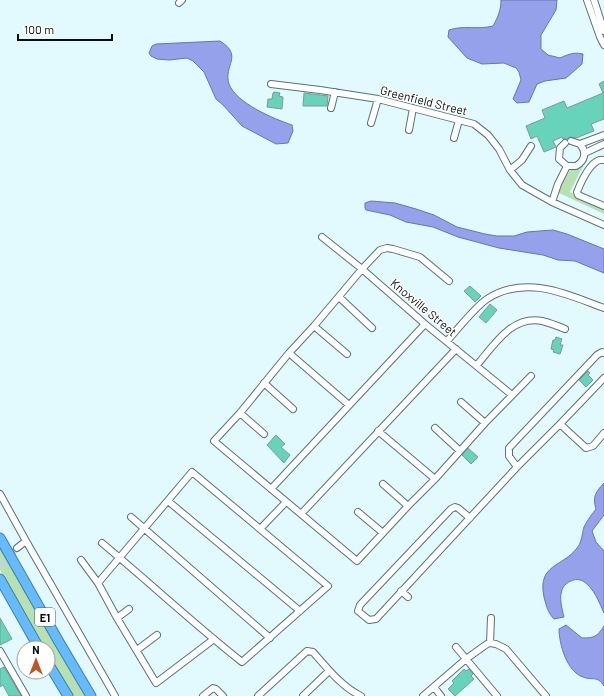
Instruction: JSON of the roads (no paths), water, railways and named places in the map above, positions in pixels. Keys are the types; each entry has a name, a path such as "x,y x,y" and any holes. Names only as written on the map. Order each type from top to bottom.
{"highway":[{"name":"E1","path":"0,538 91,696"},
{"name":"E1","path":"0,579 34,640"},
{"path":"56,676 68,696"}],"street":[{"path":"587,0 604,46"},
{"path":"594,0 604,31"},
{"name":"Greenfield Street","path":"271,84 378,99 474,124 488,135 499,149 510,170 522,185 552,202 604,225"},
{"path":"331,108 335,92"},
{"path":"371,123 378,99"},
{"path":"409,130 413,108"},
{"path":"454,138 459,120"},
{"path":"580,144 585,153 584,159 579,164 573,167 567,166 561,162 558,155 560,148 568,142 580,144 604,135"},
{"path":"585,153 604,144"},
{"path":"510,170 522,160 531,146"},
{"path":"604,160 597,160 588,170 577,192 578,195 604,206"},
{"path":"552,202 558,184 567,166"},
{"name":"Knoxville Street","path":"322,237 512,395"},
{"path":"449,281 420,256 387,248 380,250 289,353 240,413 214,441 357,561 435,479 484,423 531,376"},
{"path":"447,341 486,300 499,293 512,289 539,287 553,290 604,308"},
{"path":"339,298 372,328"},
{"path":"476,365 512,326 520,322 530,320 541,321 565,329"},
{"path":"271,489 426,324"},
{"path":"314,326 347,354"},
{"path":"301,514 456,349"},
{"path":"517,467 509,456 509,448 597,354 602,352 604,353"},
{"path":"289,353 349,405"},
{"path":"470,518 458,508 455,507 451,509 360,605 358,611 369,620 376,619 401,591 470,518 517,467 604,378"},
{"path":"264,383 293,409"},
{"path":"461,402 484,423"},
{"path":"240,413 264,434"},
{"path":"560,424 586,448 593,446 604,433"},
{"path":"435,428 460,451"},
{"path":"378,431 435,479"},
{"path":"98,583 119,557 143,528 192,472 328,586 242,662 214,639 119,557 102,543"},
{"path":"384,484 408,506"},
{"path":"0,494 115,696"},
{"path":"168,500 300,611"},
{"path":"260,528 286,502"},
{"path":"358,512 382,533"},
{"path":"130,517 270,638"},
{"path":"17,548 26,542"},
{"path":"81,560 98,583 156,683 214,639"},
{"path":"401,591 408,598"},
{"path":"117,618 129,609"},
{"path":"490,643 491,618"},
{"path":"137,650 157,635"},
{"path":"422,696 466,659 490,643 506,649 546,696"},
{"path":"456,647 497,696"},
{"path":"0,651 26,696"},
{"path":"258,696 307,651 313,652 330,671 357,695"},
{"path":"303,696 330,671"},
{"path":"434,687 441,696"},
{"path":"203,696 213,688 223,696"}],"water":[{"path":"501,0 557,0 556,10 541,35 541,49 548,55 560,58 577,53 583,54 582,64 566,78 545,81 537,84 529,102 517,103 513,99 521,80 519,72 516,68 504,63 482,64 467,58 448,37 449,30 493,26 499,13"},
{"path":"220,41 231,51 232,56 228,77 229,84 233,91 247,104 276,119 292,125 293,131 288,143 276,144 242,126 216,99 204,72 193,61 187,58 169,60 157,59 149,53 152,46 156,44"},
{"path":"371,201 395,203 416,209 434,215 457,227 485,234 514,236 527,232 553,230 567,234 604,249 604,273 575,261 558,260 543,255 499,248 458,237 433,227 406,222 390,215 366,210 365,203"},
{"path":"604,483 604,515 592,531 596,542 604,551 604,613 590,587 583,581 576,580 571,581 563,587 561,592 561,602 564,617 554,619 546,606 543,586 544,578 553,567 565,559 579,546 584,527 596,509 594,501 596,494"},
{"path":"566,625 582,638 590,638 595,636 604,626 604,686 597,679 586,678 577,674 568,664 562,649 559,635 559,629"}],"tunnel":[{"path":"0,566 17,548"}]}
